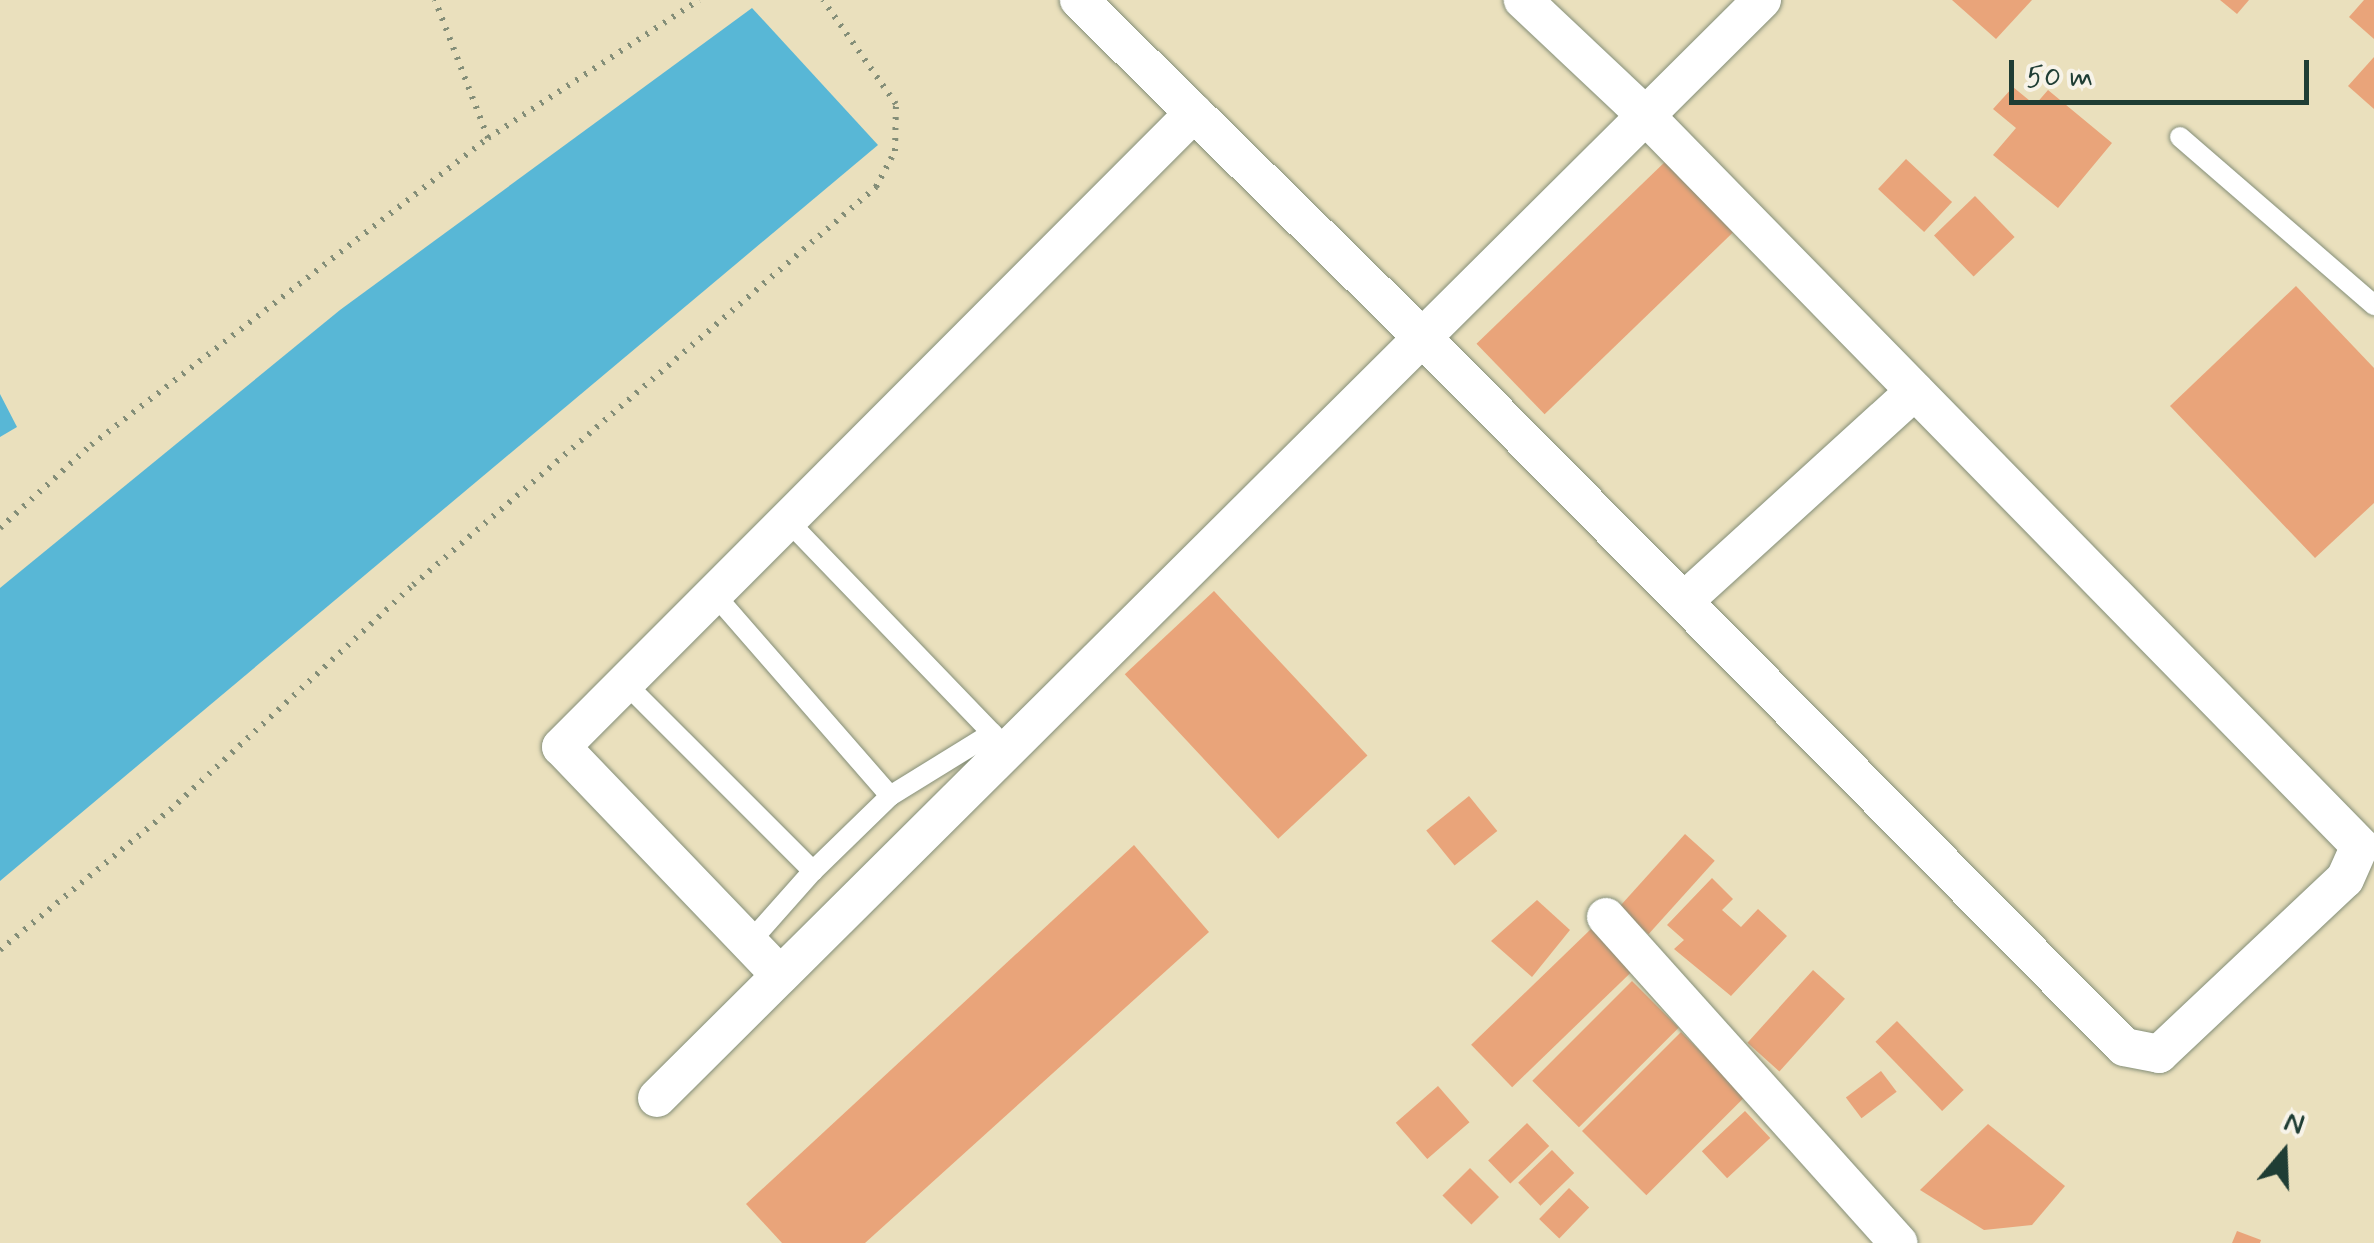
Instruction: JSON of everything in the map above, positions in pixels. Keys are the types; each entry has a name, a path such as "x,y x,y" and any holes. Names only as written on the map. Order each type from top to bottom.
{"street":[{"path":"1079,0 1422,337 2124,1047 2158,1054 2346,879 2360,846 1645,115 1523,0"},
{"path":"657,1098 780,975 1000,741 1422,337 1762,0"},
{"path":"780,975 561,747 1194,112"},
{"path":"1684,601 1916,391"},
{"path":"1606,917 1899,1243"}],"lane":[{"path":"2180,137 2374,304"},
{"path":"749,943 813,871 890,796 1000,741 787,520"},
{"path":"714,594 890,796"},
{"path":"624,683 813,871"}],"path":[{"path":"434,0 488,138"},
{"path":"0,528 91,445 488,138 699,0"},
{"path":"0,950 170,810 413,584 876,187 895,151 896,104 822,0"}],"water":[{"path":"752,8 878,145 0,881 0,588 340,310"},
{"path":"0,394 17,427 0,437"}],"building":[{"path":"1952,0 2032,0 1996,39"},
{"path":"2220,0 2249,0 2237,14"},
{"path":"2364,0 2374,0 2374,39 2349,17"},
{"path":"2374,57 2374,109 2348,86"},
{"path":"2013,87 2035,105 2048,90 2112,143 2058,208 1993,155 2016,128 1993,109"},
{"path":"1670,157 1738,227 1545,414 1476,344"},
{"path":"1906,159 1952,202 1924,232 1878,189"},
{"path":"1975,196 2015,237 1974,277 1934,236"},
{"path":"2296,286 2374,368 2374,503 2315,558 2170,406"},
{"path":"1214,591 1367,756 1278,839 1125,674"},
{"path":"1469,796 1497,831 1455,866 1426,831"},
{"path":"1685,834 1715,861 1648,934 1619,908"},
{"path":"1134,845 1209,932 865,1243 782,1243 746,1204"},
{"path":"1712,878 1733,899 1722,910 1741,927 1758,909 1787,936 1731,996 1674,949 1684,940 1667,925"},
{"path":"1537,900 1570,930 1532,977 1491,941"},
{"path":"1592,928 1633,970 1512,1087 1471,1045"},
{"path":"1813,970 1845,999 1779,1072 1747,1043"},
{"path":"1632,981 1679,1028 1579,1127 1532,1081"},
{"path":"1897,1021 1964,1090 1942,1111 1875,1042"},
{"path":"1681,1032 1745,1096 1646,1195 1582,1131"},
{"path":"1881,1071 1897,1092 1862,1118 1846,1097"},
{"path":"1438,1086 1469,1122 1427,1159 1396,1123"},
{"path":"1745,1111 1770,1138 1727,1178 1702,1151"},
{"path":"1527,1123 1549,1146 1510,1184 1488,1161"},
{"path":"1988,1124 2065,1186 2032,1225 1984,1230 1920,1190"},
{"path":"1552,1150 1574,1173 1540,1206 1518,1183"},
{"path":"1470,1168 1499,1197 1471,1225 1442,1196"},
{"path":"1569,1188 1589,1207 1559,1238 1539,1219"},
{"path":"2237,1231 2261,1240 2260,1243 2232,1243"}]}
